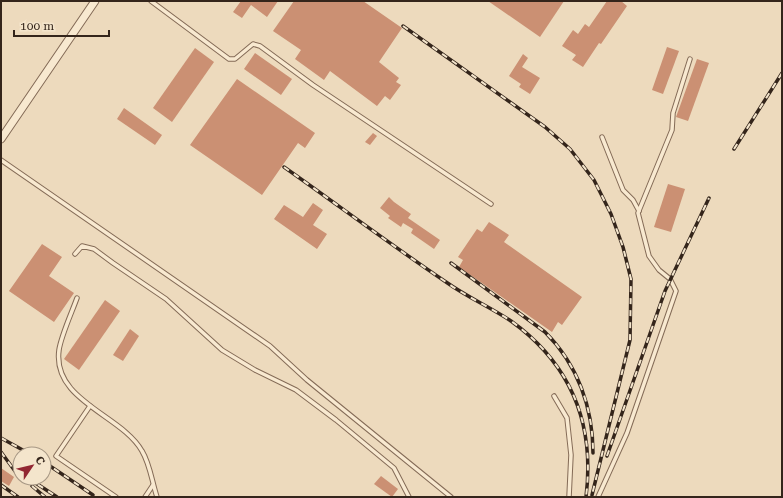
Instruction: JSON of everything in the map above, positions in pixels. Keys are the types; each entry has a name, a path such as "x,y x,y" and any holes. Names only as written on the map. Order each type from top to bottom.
{"street":[{"path":"1,139 95,1"}],"lane":[{"path":"151,1 229,59 235,59 253,44 260,46 312,85 491,204"},
{"path":"639,211 672,130 673,112 690,59"},
{"path":"598,497 627,434 676,291 670,279 659,270 650,256 639,211 633,200 623,190 602,136"},
{"path":"1,160 270,346 306,380 451,497"},
{"path":"75,254 82,246 94,249 112,263 166,299 222,350 255,370 296,390 373,449 394,468 409,497"},
{"path":"77,298 59,350 60,370 68,387 131,438 142,450 156,497"},
{"path":"554,396 567,418 571,455 569,497"},
{"path":"90,406 56,456 116,497"},
{"path":"145,497 153,485"}],"building":[{"path":"241,1 278,1 267,17 251,5 242,18 233,12"},
{"path":"294,1 363,1 402,28 379,62 399,78 396,82 401,85 390,100 385,96 377,106 330,71 324,80 295,59 301,50 273,31"},
{"path":"488,1 564,1 540,37"},
{"path":"607,1 621,1 627,6 583,67 572,60 576,55 562,46 573,30 578,34 585,24 589,27"},
{"path":"667,47 679,51 663,94 652,90"},
{"path":"195,48 214,62 172,122 153,108"},
{"path":"255,53 292,79 281,95 244,69"},
{"path":"523,54 528,58 522,67 540,78 530,94 519,87 521,84 509,76"},
{"path":"697,59 709,63 688,121 676,117"},
{"path":"237,79 315,133 305,148 298,143 262,195 190,145"},
{"path":"124,108 162,135 155,145 117,119"},
{"path":"373,133 377,136 370,145 365,142"},
{"path":"668,184 685,189 671,232 654,227"},
{"path":"389,197 411,214 408,218 440,240 434,249 411,233 413,229 403,223 401,227 388,218 390,216 380,208"},
{"path":"313,203 323,210 313,225 327,234 317,249 274,219 284,205 303,217"},
{"path":"489,222 509,235 504,242 582,297 562,325 558,322 552,332 459,267 463,260 458,257 477,229 482,232"},
{"path":"42,244 62,257 49,276 74,293 54,322 9,291"},
{"path":"105,300 120,311 79,370 64,359"},
{"path":"130,329 139,336 123,361 113,355"},
{"path":"1,468 12,476 12,481 9,486 1,481"},
{"path":"381,476 398,489 392,497 374,484"}],"railway":[{"path":"403,26 545,127 570,149 594,180 611,214 623,247 631,279 630,340 592,495"},
{"path":"734,149 782,73"},
{"path":"284,167 405,254 454,287 511,321 532,338 550,357 564,377 575,398 582,421 587,445 588,470 586,497"},
{"path":"607,456 665,291 709,198"},
{"path":"451,263 545,332 557,345 575,373 587,404 593,453"},
{"path":"1,438 16,446"},
{"path":"1,452 12,467"},
{"path":"52,467 93,495"},
{"path":"1,485 18,497"},
{"path":"32,486 45,497"},
{"path":"40,486 57,497"}]}
